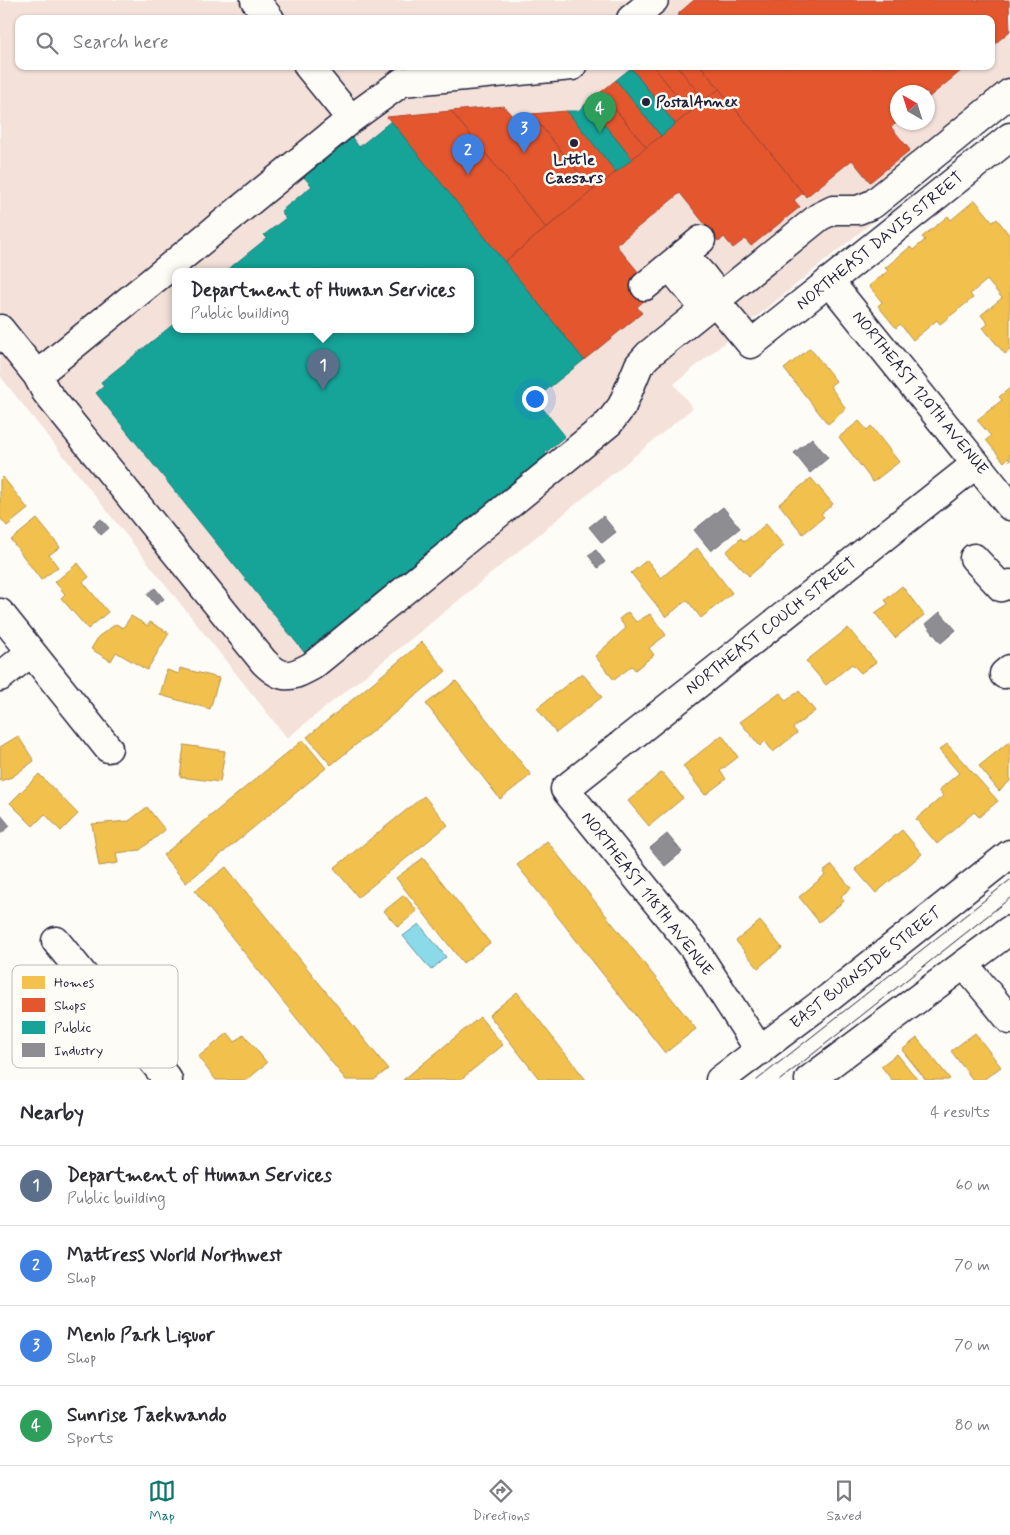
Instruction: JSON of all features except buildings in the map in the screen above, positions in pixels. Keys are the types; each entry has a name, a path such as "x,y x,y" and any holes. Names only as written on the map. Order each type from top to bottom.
{"street":[{"path":"255,0 267,15"},
{"path":"636,15 654,0"},
{"path":"311,70 351,119"},
{"path":"37,375 351,119 402,82 530,70"},
{"path":"0,329 37,375 46,392 264,662 276,674 294,676 312,666 609,423 622,406 640,365 648,355 819,217 833,210 844,212 858,210 873,204 1010,93"},
{"name":"NORTHEAST DAVIS STREET","path":"715,301 751,344 1010,137"},
{"path":"645,286 701,240"},
{"path":"678,259 692,264 710,285 715,301"},
{"name":"NORTHEAST 120TH AVENUE","path":"829,281 1010,506"},
{"name":"NORTHEAST COUCH STREET","path":"565,789 976,464"},
{"path":"974,558 1002,587 1010,584"},
{"path":"0,613 108,748"},
{"path":"0,677 31,652"},
{"name":"NORTHEAST 118TH AVENUE","path":"565,789 693,947 760,1051"},
{"name":"EAST BURNSIDE STREET","path":"720,1080 760,1051 1010,854"},
{"path":"809,1080 1010,930"},
{"path":"56,940 76,965"},
{"path":"964,964 1010,1020"},
{"path":"158,1068 168,1080"}],"shaded area":[{"path":"0,0 1010,0 1010,110 674,384 693,408 426,627 287,738 0,376"}],"water":[{"path":"419,924 446,957 431,970 403,936"}],"tram line":[{"path":"757,1080 1010,880"},
{"path":"780,1080 1010,898"}],"place":[{"name":"PostalAnnex","path":"646,102"},
{"name":"Sunrise Taekwando","path":"600,133"},
{"name":"Little Caesars","path":"574,143"},
{"name":"Menlo Park Liquor","path":"524,153"},
{"name":"Mattress World Northwest","path":"468,175"},
{"name":"Department of Human Services","path":"323,390"}]}
